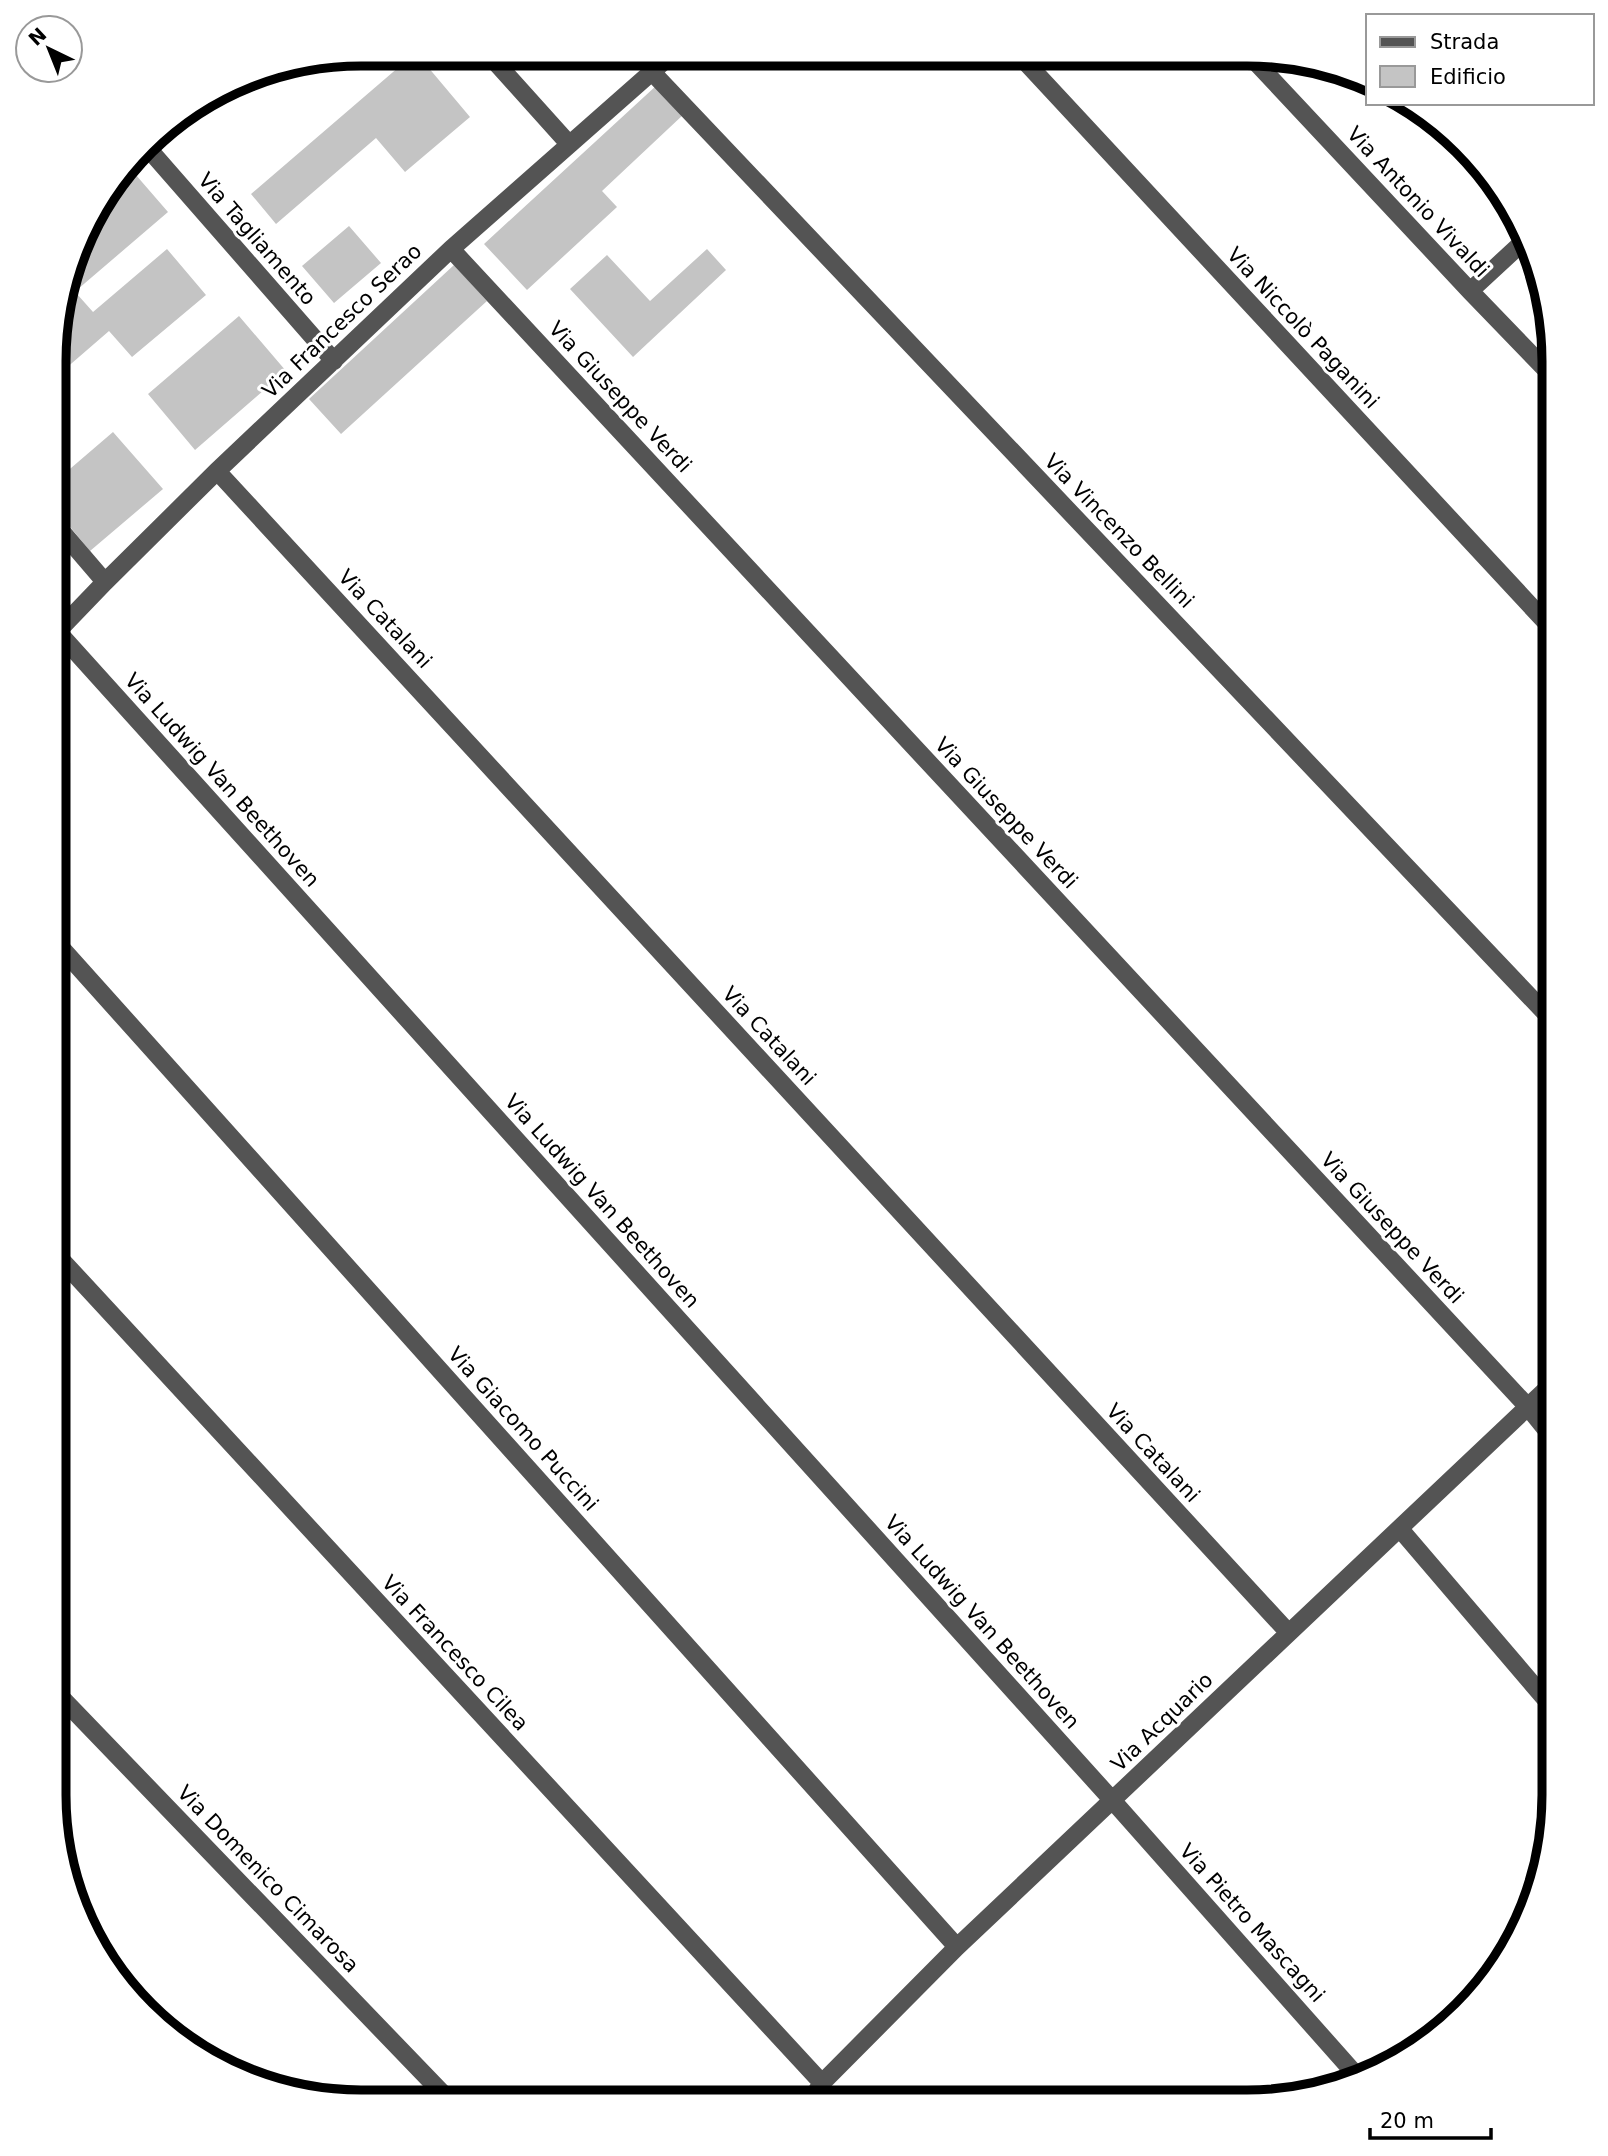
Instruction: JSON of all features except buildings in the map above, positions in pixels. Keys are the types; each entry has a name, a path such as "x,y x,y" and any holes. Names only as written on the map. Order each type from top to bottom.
{"street":[{"path":"499,66 569,144"},
{"name":"Via Francesco Serao","path":"67,622 217,471 451,249 657,66"},
{"name":"Via Niccolò Paganini","path":"1029,66 1542,618"},
{"name":"Via Antonio Vivaldi","path":"1260,67 1542,365"},
{"name":"Via Vincenzo Bellini","path":"651,71 1542,1009"},
{"name":"Via Tagliamento","path":"153,153 334,361"},
{"path":"1470,291 1518,247"},
{"name":"Via Giuseppe Verdi","path":"451,249 1542,1425"},
{"name":"Via Catalani","path":"217,471 1288,1632"},
{"path":"67,538 105,582"},
{"name":"Via Ludwig Van Beethoven","path":"67,643 1113,1801"},
{"name":"Via Giacomo Puccini","path":"67,954 957,1947"},
{"name":"Via Francesco Cilea","path":"67,1266 822,2083"},
{"name":"Via Acquario","path":"817,2090 957,1947 1542,1394"},
{"path":"1400,1529 1542,1695"},
{"name":"Via Domenico Cimarosa","path":"67,1704 440,2090"},
{"path":"67,1710 70,1707"},
{"name":"Via Pietro Mascagni","path":"1113,1801 1352,2070"}]}
